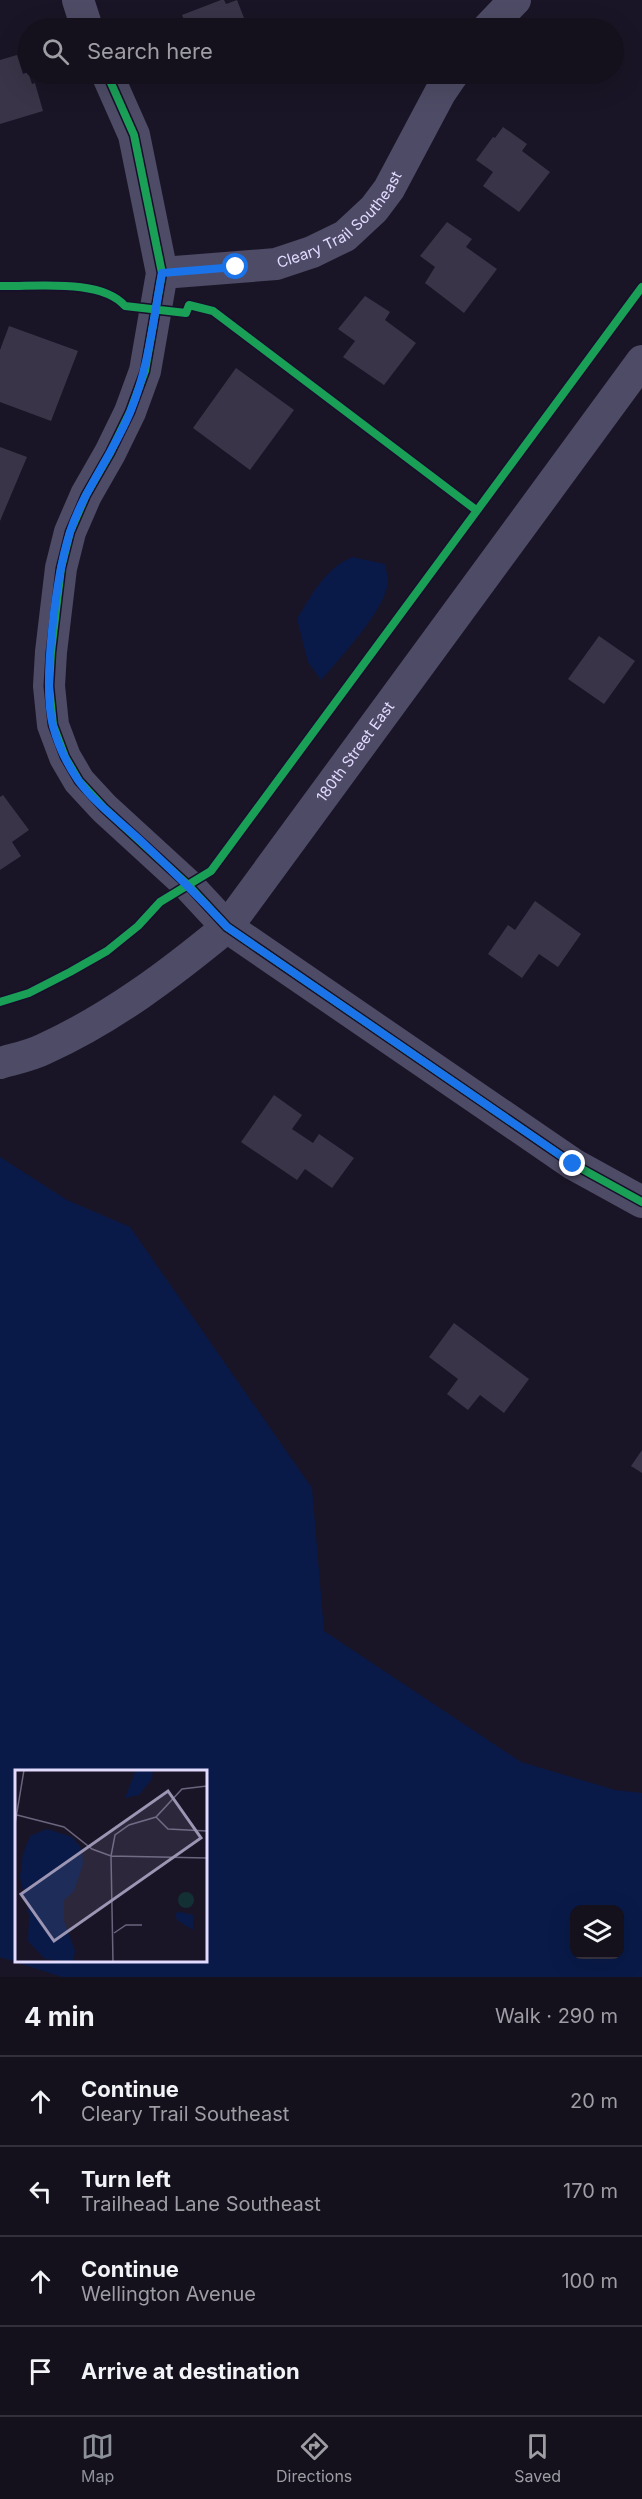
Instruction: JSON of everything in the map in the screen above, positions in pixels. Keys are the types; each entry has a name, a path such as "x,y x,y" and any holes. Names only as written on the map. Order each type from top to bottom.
{"street":[{"path":"78,0 84,18"},
{"path":"498,18 515,0"},
{"path":"111,84 134,135 162,273 145,371 130,412 86,495 70,532 61,568 49,686 53,725 65,757 79,781 104,808 188,885 227,927 573,1164 642,1202"},
{"name":"Cleary Trail Southeast","path":"162,273 276,264 312,252 345,236 374,209 389,189 446,84"},
{"name":"180th Street East","path":"0,1063 42,1050 131,1002 227,927 642,361"}],"water":[{"path":"352,557 385,564 388,583 379,607 350,647 321,680 308,662 297,619 327,575"},
{"path":"0,1157 67,1200 130,1227 312,1488 324,1631 521,1762 615,1790 642,1793 642,1977 62,1977 16,1962 207,1962 207,1770 15,1770 15,1962 0,1957"}],"building":[{"path":"221,0 224,0 226,4 237,0 244,18 183,18 182,15"},
{"path":"17,55 18,84 35,84 43,111 0,124 0,60"},
{"path":"503,127 527,144 522,151 550,172 519,212 483,186 493,172 476,160"},
{"path":"447,222 472,239 466,247 497,269 464,313 425,283 435,267 420,256"},
{"path":"365,296 390,312 385,320 416,343 384,385 343,357 355,341 338,329"},
{"path":"9,326 78,351 51,421 0,402 0,350"},
{"path":"236,368 294,410 250,470 193,428"},
{"path":"0,447 27,457 0,521"},
{"path":"599,636 635,661 604,704 568,679"},
{"path":"3,795 29,830 12,842 21,856 0,870 0,797"},
{"path":"535,901 581,934 558,967 539,954 522,978 488,954 508,925 515,930"},
{"path":"274,1095 302,1115 292,1129 313,1143 319,1134 354,1158 332,1188 305,1169 297,1180 241,1142"},
{"path":"454,1323 529,1379 504,1413 480,1395 468,1410 447,1394 458,1379 429,1357"},
{"path":"642,1450 642,1473 631,1466"}],"cycle path":[{"path":"111,84 134,135 162,273 145,371 130,412 86,495 70,532 61,568 49,686 53,725 65,757 79,781 104,808 188,885 227,927 573,1164 642,1202"},
{"path":"0,286 67,286 100,291 114,297 125,306 186,313 189,305 213,311 476,510"},
{"path":"0,1002 29,993 107,951 138,926 160,902 211,871 642,287"}],"route":[{"path":"236,267 162,273 145,371 130,412 86,495 70,532 61,568 55,611 49,686 53,725 65,757 79,781 104,808 188,885 227,927 573,1164"}]}
